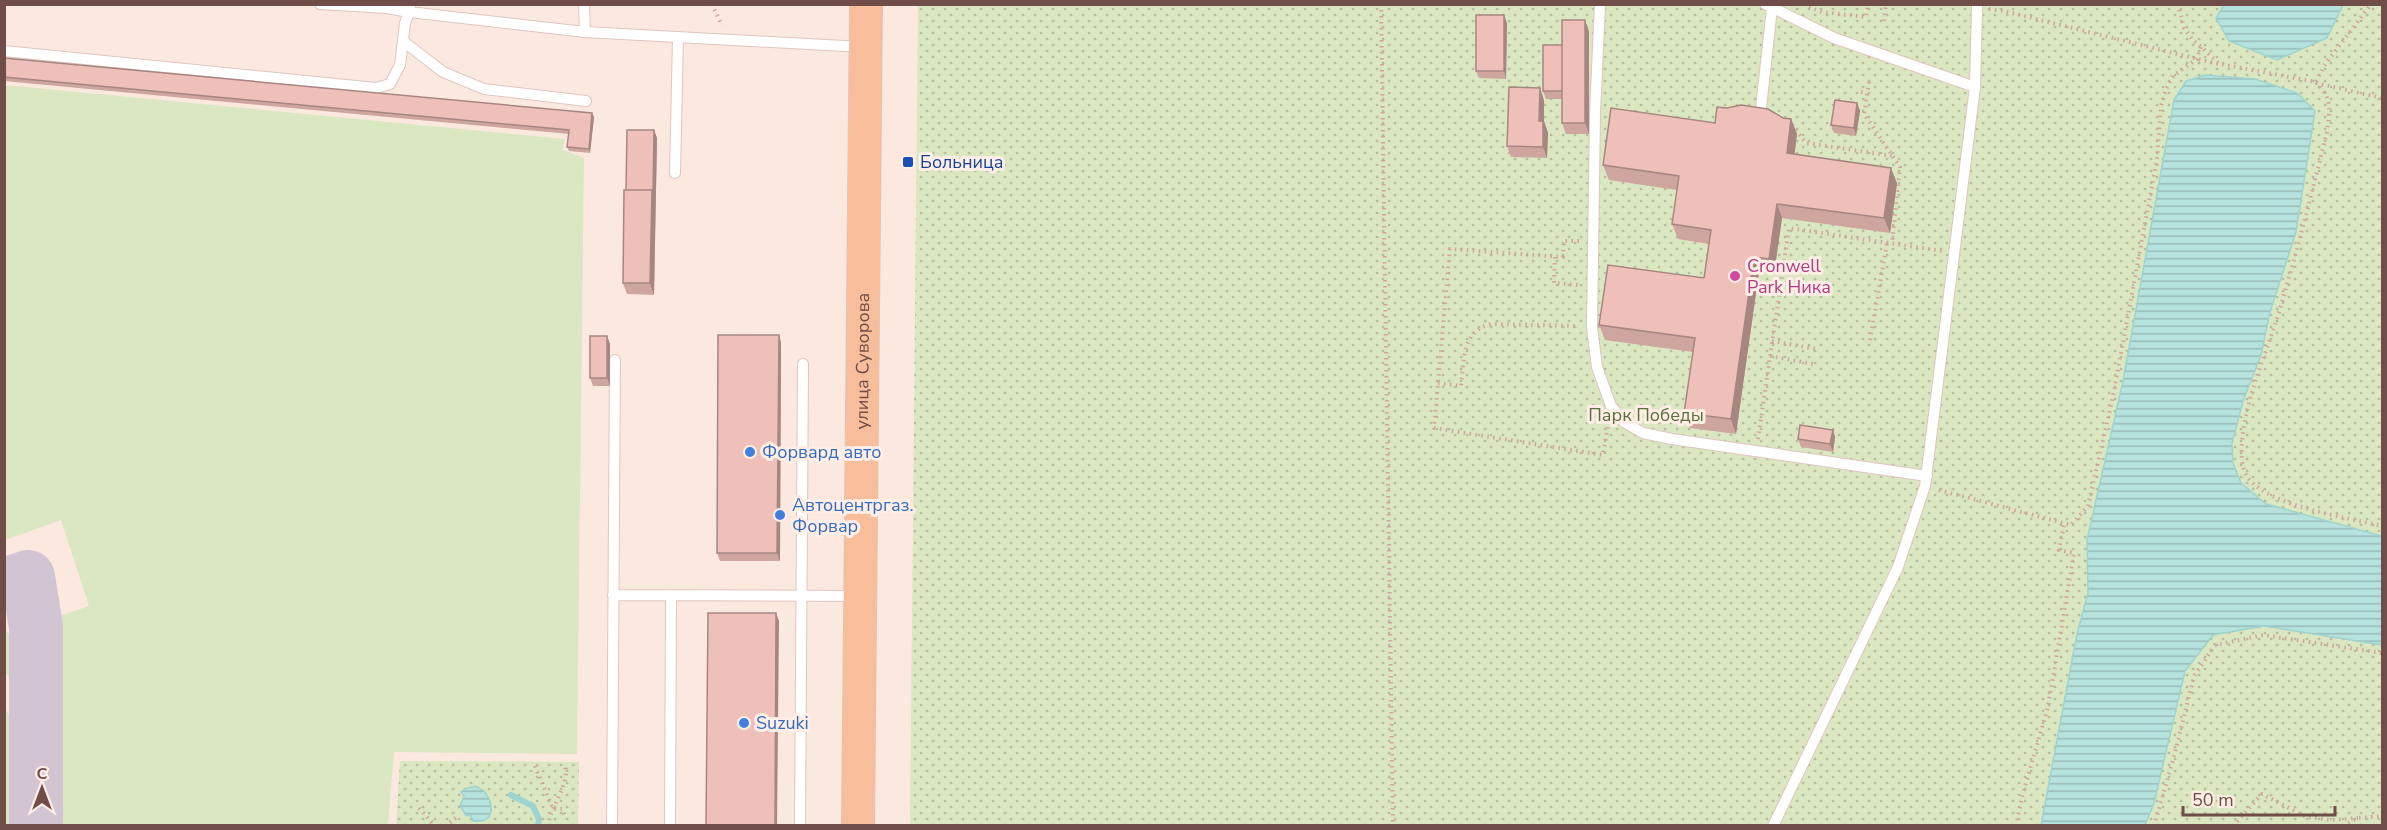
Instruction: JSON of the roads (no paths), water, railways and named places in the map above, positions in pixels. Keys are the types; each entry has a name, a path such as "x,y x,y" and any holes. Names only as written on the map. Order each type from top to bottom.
{"main road":[{"name":"улица Суворова","path":"858,825 866,4"}],"lane":[{"path":"320,4 409,8 585,32 866,47"},
{"path":"584,4 585,32"},
{"path":"1600,4 1595,113 1597,280 1592,327 1597,367 1611,406 1624,422 1643,433 1926,481"},
{"path":"1761,115 1768,6 1834,38 1975,87"},
{"path":"4,51 376,88 390,84 400,66 409,8"},
{"path":"1773,825 1898,567 1926,481 1975,87 1977,8"},
{"path":"675,173 678,37"},
{"path":"403,41 443,72 484,89 586,100"},
{"path":"612,825 615,360"},
{"path":"800,825 803,364"},
{"path":"613,595 860,596"},
{"path":"670,825 671,595"}],"water":[{"path":"2224,5 2343,5 2327,38 2277,60 2229,41 2216,18"},
{"path":"2205,75 2255,79 2297,93 2315,111 2296,232 2270,312 2261,355 2243,401 2232,443 2233,463 2241,483 2266,504 2382,536 2382,645 2264,626 2213,635 2185,671 2154,803 2145,825 2041,825 2077,634 2088,593 2087,540 2123,381 2174,100 2186,81"},
{"path":"475,786 484,791 490,802 491,812 486,820 473,821 460,806 464,796 461,792"}],"waterway":[{"path":"511,795 533,806 539,819 538,826"}],"place":[{"name":"Больница","path":"908,162"},
{"name":"Cronwell Park Ника","path":"1735,276"},
{"name":"Форвард авто","path":"750,452"},
{"name":"Автоцентргаз. Форвар","path":"780,515"},
{"name":"Suzuki","path":"744,723"}],"park label":[{"name":"Парк Победы","path":"1646,415"}]}
